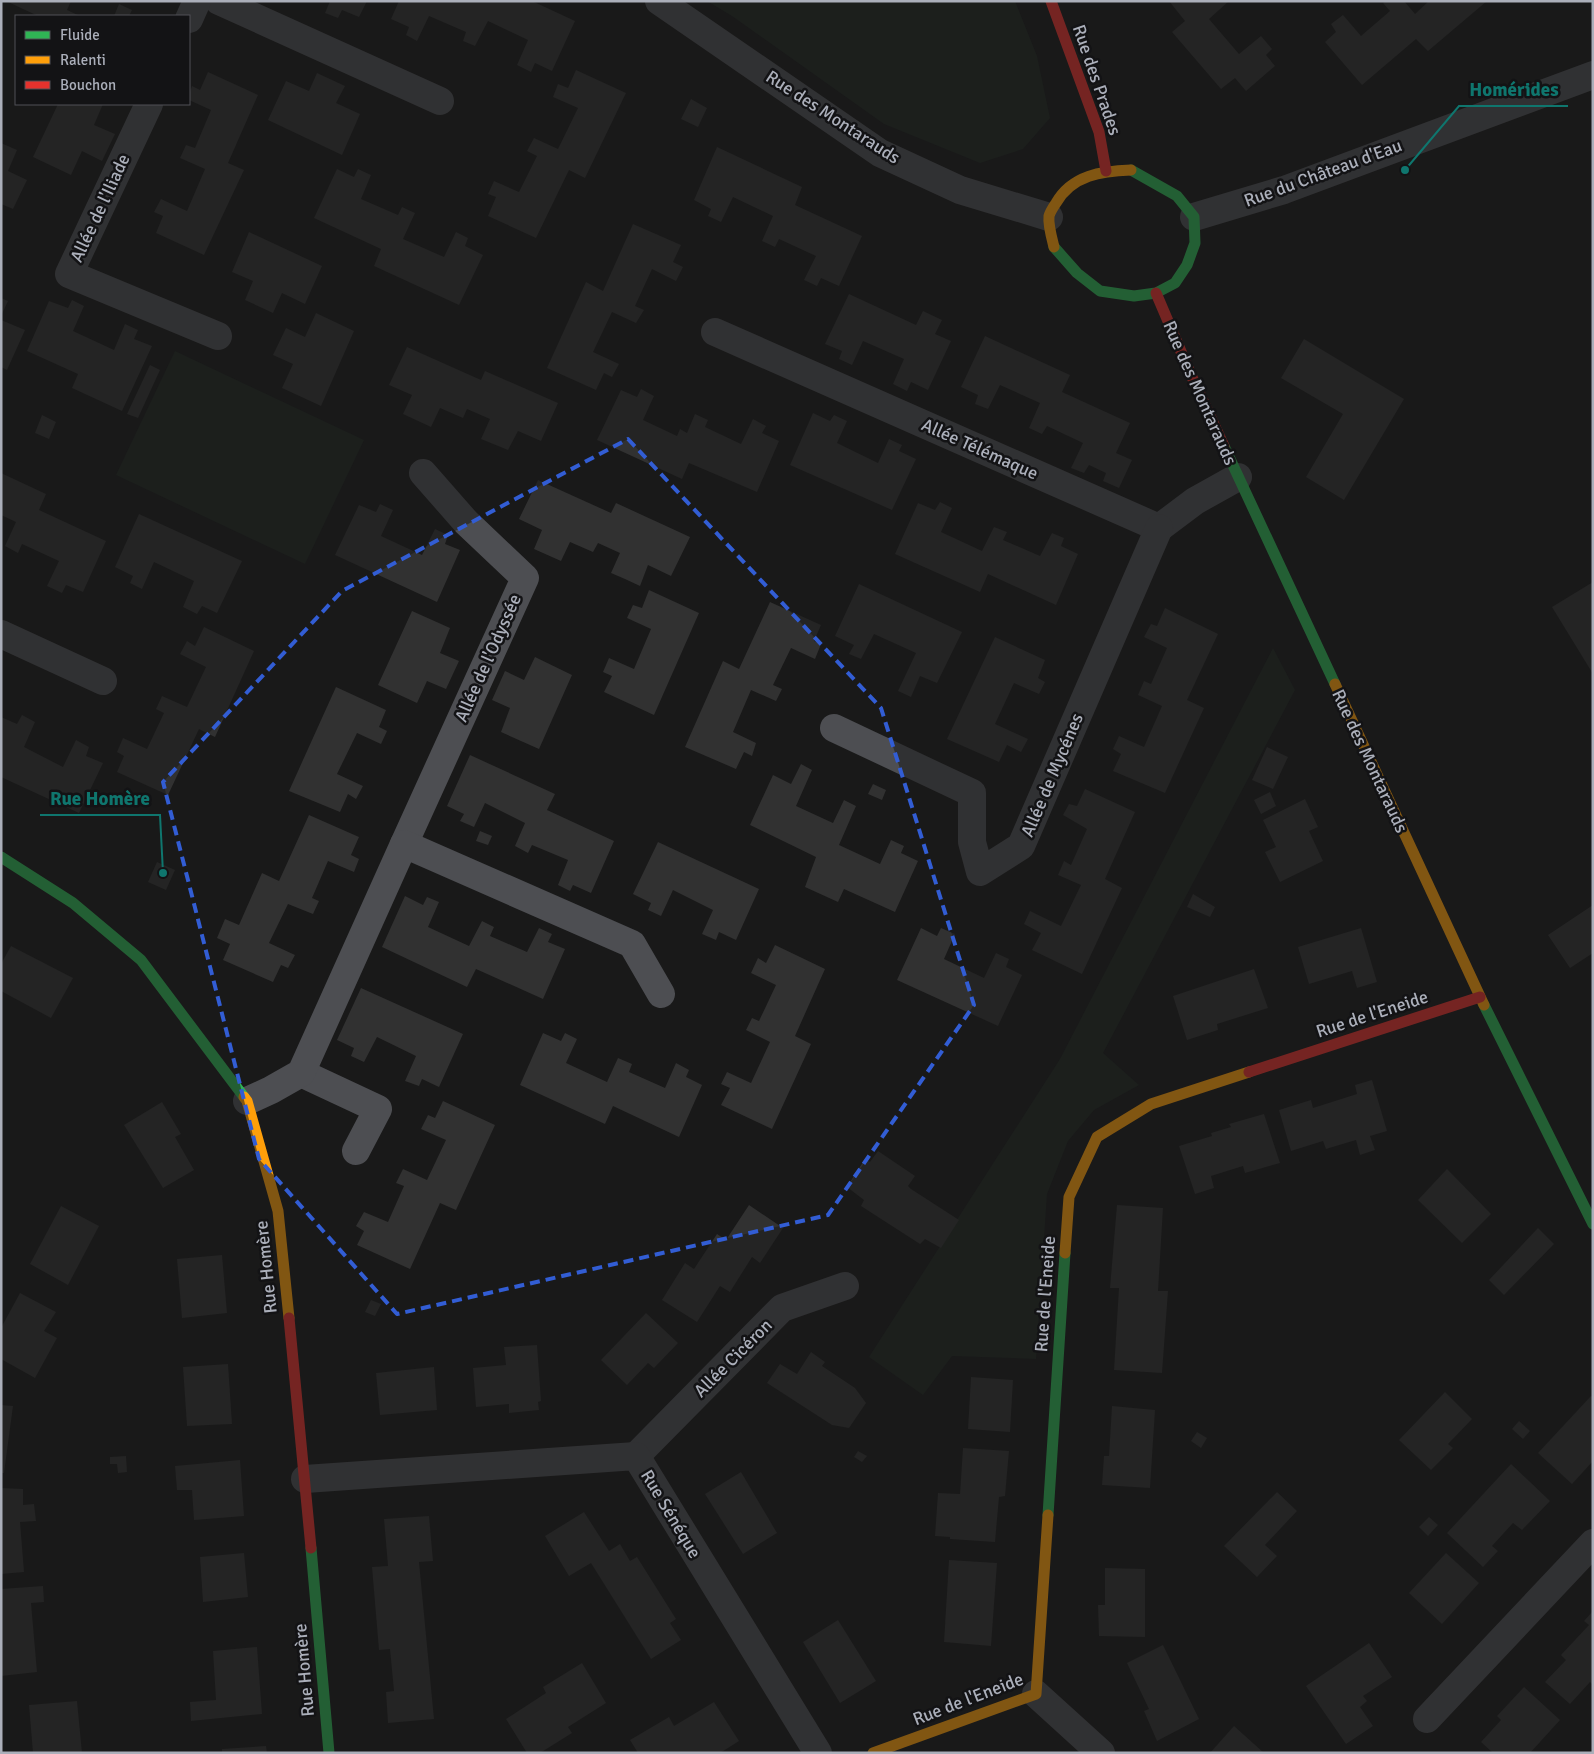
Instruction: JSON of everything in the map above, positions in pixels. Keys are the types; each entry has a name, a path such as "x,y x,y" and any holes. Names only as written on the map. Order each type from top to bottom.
{"street":[{"path":"190,17 197,1"},
{"path":"219,1 440,101"},
{"name":"Rue des Montarauds","path":"658,1 880,153 960,190 1048,216"},
{"name":"Rue des Prades","path":"1051,1 1099,132 1106,171"},
{"name":"Rue du Château d'Eau","path":"1194,217 1284,190 1593,75"},
{"name":"Allée de l'Iliade","path":"149,105 69,274 218,336"},
{"path":"1131,170 1158,184 1177,196 1194,217 1195,243 1187,265 1174,283 1156,293 1134,296 1100,290 1077,273 1054,248 1048,216 1062,193 1078,179 1106,171 1131,170"},
{"name":"Rue des Montarauds","path":"1156,293 1191,375 1480,997 1593,1224"},
{"name":"Allée Télémaque","path":"715,332 1159,528"},
{"name":"Allée de l'Odyssée","path":"301,1073 525,578 466,522 423,473"},
{"path":"1159,528 1195,502 1238,477"},
{"name":"Allée de Mycénes","path":"834,728 972,793 972,842 980,872 1021,846 1159,528"},
{"path":"1,634 103,681"},
{"path":"404,844 632,944 661,994"},
{"name":"Rue Homère","path":"1,858 73,902 141,960 247,1101 278,1211 305,1479 329,1753"},
{"name":"Rue de l'Eneide","path":"873,1753 1036,1694 1069,1197 1097,1137 1151,1104 1480,997"},
{"path":"247,1101 272,1090 301,1073 378,1109 356,1151"},
{"name":"Allée Cicéron","path":"636,1456 782,1308 846,1286"},
{"name":"Rue Sénéque","path":"305,1479 636,1456 818,1753"},
{"path":"1427,1719 1593,1543"},
{"path":"1036,1694 1101,1753"}],"highlighted area":[{"path":"628,439 881,708 974,1005 828,1215 397,1314 259,1159 163,782 342,591"}],"shaded area":[{"path":"707,1 1015,1 1037,56 1050,118 1023,149 980,163 884,124 732,16"},
{"path":"175,351 364,440 305,564 116,475"},
{"path":"1273,648 1295,690 1103,1053 1139,1085 1094,1110 1068,1141 1047,1194 1036,1359 952,1356 923,1395 869,1357 1060,1059"}],"building":[{"path":"6,1 71,1 67,10 78,15 36,15"},
{"path":"330,1 367,1 359,17 342,10 338,18 325,13"},
{"path":"399,1 532,1 575,21 552,71 535,63 531,72 517,65 528,40 488,21 475,46 463,41 466,32 429,16 417,41 406,35 409,27 391,19"},
{"path":"1169,1 1229,1 1209,19 1239,54 1261,36 1272,49 1266,55 1275,66 1246,91 1235,78 1221,89 1172,32 1185,21"},
{"path":"1386,1 1404,1 1415,14 1429,1 1487,1 1428,51 1416,39 1362,85 1325,42 1336,32 1331,24 1343,15 1361,36 1390,11 1383,3"},
{"path":"119,4 132,10 130,15 114,15"},
{"path":"576,70 626,93 585,178 569,170 536,238 488,216 496,197 488,194 494,181 519,192 537,156 527,151 534,138 558,149 578,108 553,97 558,84 568,88"},
{"path":"208,72 258,95 228,163 244,170 204,255 156,233 163,216 154,212 161,199 187,211 205,169 180,158 186,145 195,148 211,110 190,100 192,86 200,90"},
{"path":"317,73 345,86 336,103 360,114 342,155 268,120 286,81 309,91"},
{"path":"691,99 707,108 698,127 681,119"},
{"path":"58,105 103,105 94,125 115,134 102,161 82,151 71,175 33,157"},
{"path":"1,143 17,150 8,171 27,180 13,209 1,204"},
{"path":"717,147 802,187 795,205 862,236 839,286 821,278 817,286 804,280 816,256 779,239 775,247 762,241 773,216 733,197 721,222 708,216 711,209 694,200"},
{"path":"337,169 354,177 358,169 371,175 361,199 398,215 402,207 415,213 403,239 444,257 456,232 468,238 465,246 483,255 459,305 374,266 381,249 314,218"},
{"path":"633,224 681,245 673,262 683,267 676,281 652,269 635,306 644,310 636,323 612,312 593,352 619,364 612,377 604,373 596,390 547,368 586,282 603,291"},
{"path":"249,232 322,266 305,304 282,293 273,313 245,300 253,281 232,272"},
{"path":"849,294 916,325 923,311 942,320 935,334 951,341 928,390 911,382 907,391 893,384 904,359 863,341 852,365 839,359 842,351 825,344"},
{"path":"1,298 8,301 1,316"},
{"path":"72,300 84,306 73,331 114,350 125,324 138,330 134,339 152,346 122,411 72,388 78,374 27,351 49,301 68,308"},
{"path":"316,313 354,331 321,406 282,388 293,364 273,355 286,328 305,337"},
{"path":"1,320 25,330 7,370 1,367"},
{"path":"985,336 1070,375 1062,392 1130,423 1116,453 1132,460 1119,488 1103,481 1106,473 1089,465 1084,473 1071,468 1083,443 1047,426 1042,434 1029,428 1040,403 1000,385 988,409 975,404 978,395 961,387"},
{"path":"1304,339 1404,399 1344,500 1306,477 1343,414 1281,378"},
{"path":"407,347 481,380 485,371 558,403 541,441 518,431 508,450 481,439 490,419 467,409 463,418 440,408 431,427 403,414 412,395 389,385"},
{"path":"150,365 160,370 138,418 127,414"},
{"path":"641,389 654,396 643,420 677,436 680,429 687,433 695,414 708,420 705,427 741,444 753,419 766,426 762,433 779,441 757,492 689,463 682,479 597,440 621,390 637,397"},
{"path":"813,413 830,421 834,415 847,421 837,443 878,463 889,439 902,445 899,451 916,459 892,510 790,465"},
{"path":"42,415 56,422 49,439 35,433"},
{"path":"1,473 46,494 39,510 106,541 83,592 66,585 62,593 47,586 59,561 22,544 18,553 5,546 16,522 1,515"},
{"path":"538,480 611,513 616,503 690,537 671,576 648,565 640,586 611,573 620,553 598,543 593,552 570,542 561,561 534,549 542,530 519,519"},
{"path":"940,502 952,508 941,532 982,551 994,527 1007,532 1003,540 1040,556 1052,533 1064,538 1061,546 1078,554 1056,605 988,574 980,592 895,554 918,503 935,510"},
{"path":"380,504 393,510 381,536 422,555 435,529 448,535 445,544 460,550 437,602 335,555 359,505 376,512"},
{"path":"139,514 242,561 217,613 202,606 197,614 183,607 194,581 154,562 142,589 130,583 133,576 115,567"},
{"path":"1593,582 1593,674 1552,607"},
{"path":"859,584 962,632 937,683 920,676 911,697 898,691 916,653 874,634 861,659 849,654 854,645 835,636"},
{"path":"649,590 699,613 654,715 604,692 612,676 603,672 609,658 634,669 651,629 627,618 633,605 642,608"},
{"path":"770,602 821,625 814,641 821,644 815,659 791,648 773,685 782,689 776,701 751,690 733,732 756,743 752,756 744,752 736,769 685,747 723,661 739,669"},
{"path":"1165,608 1218,634 1187,700 1204,708 1165,793 1113,771 1121,754 1113,749 1119,736 1144,747 1162,706 1138,695 1144,681 1151,684 1167,648 1144,637 1151,624 1157,626"},
{"path":"412,611 450,628 440,653 459,661 446,689 427,681 417,703 378,685"},
{"path":"204,627 254,651 215,737 199,729 168,795 117,772 124,756 117,752 123,738 147,749 164,713 156,709 162,696 187,707 206,667 180,654 187,641 195,646"},
{"path":"995,637 1045,660 1038,678 1045,682 1039,694 1014,683 995,724 1028,739 1021,752 1007,745 999,762 947,739"},
{"path":"535,657 572,675 539,749 501,732 510,708 492,700 505,671 524,680"},
{"path":"336,687 386,710 379,727 387,731 381,744 357,733 337,774 363,786 356,799 348,794 340,812 289,791"},
{"path":"22,715 35,722 24,747 63,767 76,740 89,747 86,756 103,763 79,813 1,777 1,717 17,724"},
{"path":"1267,747 1288,757 1273,789 1252,780"},
{"path":"470,755 555,794 547,810 614,841 591,893 573,885 570,891 558,885 568,860 532,845 528,853 515,846 525,823 485,803 474,827 460,821 464,814 447,806"},
{"path":"801,764 812,770 796,806 833,823 844,800 856,806 839,845 880,864 891,840 904,846 901,853 918,861 895,912 844,889 838,902 805,887 816,857 750,825 773,775 791,784"},
{"path":"873,784 886,790 882,800 868,794"},
{"path":"1085,789 1135,812 1105,879 1122,888 1082,974 1032,950 1041,933 1024,924 1030,911 1061,926 1081,885 1058,875 1064,861 1071,865 1087,829 1063,815 1069,804 1077,806"},
{"path":"1270,792 1276,806 1261,814 1254,800"},
{"path":"1305,799 1318,827 1309,831 1323,861 1280,882 1265,852 1276,847 1263,820"},
{"path":"309,815 359,837 351,855 359,859 354,872 328,861 312,898 319,901 313,914 288,904 269,943 295,955 288,968 281,965 273,982 223,960 230,944 217,938 225,919 239,925 262,873 279,881"},
{"path":"480,831 492,836 488,845 476,841"},
{"path":"658,842 759,889 736,940 719,932 716,940 702,934 713,910 673,890 661,916 648,910 651,903 633,894"},
{"path":"157,862 175,870 166,890 148,882"},
{"path":"1193,894 1215,907 1210,917 1187,907"},
{"path":"405,896 423,905 427,897 439,902 428,927 469,946 482,921 494,927 490,936 527,952 539,928 552,934 548,942 565,949 543,999 476,969 467,987 382,947"},
{"path":"1593,905 1593,953 1570,968 1548,935"},
{"path":"921,928 937,936 941,928 955,934 944,959 984,978 996,953 1009,959 1006,967 1022,975 998,1026 897,980"},
{"path":"1361,928 1377,982 1357,988 1352,971 1309,984 1298,947"},
{"path":"775,945 825,969 795,1036 811,1044 772,1129 721,1105 730,1088 721,1084 727,1072 751,1083 770,1042 746,1030 752,1018 759,1021 776,985 751,973 758,958 766,963"},
{"path":"11,946 73,978 51,1018 1,991 1,964"},
{"path":"1254,969 1268,1008 1217,1024 1218,1030 1187,1040 1173,996"},
{"path":"361,988 463,1034 439,1087 422,1079 419,1086 405,1081 416,1056 377,1037 364,1062 351,1056 354,1048 337,1040"},
{"path":"543,1033 561,1041 565,1033 577,1039 566,1063 607,1082 618,1058 632,1064 629,1072 665,1088 676,1063 689,1070 686,1077 702,1085 679,1137 613,1106 605,1124 520,1085"},
{"path":"1372,1080 1387,1131 1370,1136 1375,1150 1360,1155 1356,1140 1326,1149 1323,1141 1291,1151 1279,1110 1311,1100 1313,1108 1357,1094 1355,1085"},
{"path":"443,1101 495,1125 456,1210 440,1203 410,1269 357,1245 364,1231 356,1226 364,1212 388,1222 404,1186 396,1183 403,1169 427,1180 446,1140 421,1129 428,1115 435,1118"},
{"path":"162,1102 181,1134 175,1137 194,1170 163,1188 124,1125"},
{"path":"1264,1114 1280,1163 1245,1173 1243,1166 1211,1176 1214,1188 1195,1194 1179,1146 1212,1136 1211,1133 1231,1127 1229,1124"},
{"path":"878,1151 915,1176 908,1186 911,1189 959,1220 941,1248 925,1239 920,1244 861,1206 864,1200 847,1187 865,1159 870,1162"},
{"path":"1447,1169 1491,1214 1462,1243 1418,1200"},
{"path":"749,1205 783,1228 760,1263 752,1257 730,1292 720,1286 697,1322 662,1300 685,1263 694,1269 717,1234 726,1240"},
{"path":"1117,1205 1163,1208 1158,1291 1168,1291 1162,1373 1114,1370 1119,1288 1110,1288"},
{"path":"61,1206 99,1226 68,1285 30,1264"},
{"path":"1538,1228 1554,1244 1504,1295 1489,1280"},
{"path":"222,1255 227,1313 182,1318 177,1259"},
{"path":"20,1293 56,1312 44,1331 57,1338 35,1378 1,1359 1,1328"},
{"path":"371,1300 381,1304 375,1316 365,1312"},
{"path":"646,1313 678,1343 654,1368 648,1363 627,1385 601,1360"},
{"path":"537,1345 541,1401 538,1402 539,1410 509,1413 509,1404 476,1407 473,1368 506,1365 504,1347"},
{"path":"811,1352 825,1362 822,1366 855,1388 866,1403 849,1428 832,1425 767,1383 780,1364 797,1374"},
{"path":"228,1364 232,1424 187,1426 183,1367"},
{"path":"434,1367 437,1410 380,1415 376,1373"},
{"path":"971,1377 1013,1380 1010,1432 968,1429"},
{"path":"1445,1392 1472,1419 1448,1444 1453,1448 1431,1470 1399,1440"},
{"path":"1591,1396 1593,1397 1593,1461 1572,1484 1538,1453"},
{"path":"1,1405 13,1406 4,1473 1,1473"},
{"path":"1112,1406 1155,1410 1150,1488 1102,1485 1104,1456 1109,1456"},
{"path":"1519,1421 1530,1431 1523,1439 1512,1429"},
{"path":"1197,1432 1207,1438 1201,1448 1191,1441"},
{"path":"963,1448 1009,1451 1005,1496 999,1497 995,1542 935,1536 938,1493 960,1494"},
{"path":"858,1451 867,1456 862,1462 854,1457"},
{"path":"126,1456 127,1472 118,1473 117,1464 110,1464 110,1457"},
{"path":"240,1460 244,1516 194,1520 192,1490 177,1490 175,1466"},
{"path":"1511,1464 1550,1501 1522,1530 1513,1523 1492,1546 1498,1551 1483,1567 1447,1533"},
{"path":"741,1472 777,1533 743,1554 705,1494"},
{"path":"1,1488 23,1489 23,1505 34,1504 36,1521 20,1522 24,1572 1,1574"},
{"path":"1277,1492 1297,1511 1265,1545 1277,1556 1257,1577 1224,1546"},
{"path":"584,1512 609,1551 620,1544 630,1561 637,1557 676,1619 670,1623 681,1640 651,1659 591,1563 569,1576 545,1536"},
{"path":"429,1516 433,1561 419,1562 434,1719 388,1723 386,1692 394,1691 390,1649 379,1650 372,1567 388,1566 384,1519"},
{"path":"1429,1517 1438,1525 1428,1536 1419,1527"},
{"path":"244,1553 248,1597 203,1602 200,1557"},
{"path":"1446,1553 1479,1583 1442,1624 1409,1593"},
{"path":"949,1560 997,1563 991,1646 944,1642"},
{"path":"1105,1568 1145,1569 1145,1637 1099,1636 1098,1605 1105,1605"},
{"path":"43,1586 44,1602 31,1603 37,1672 1,1676 1,1589"},
{"path":"1593,1611 1593,1685 1590,1682 1570,1704 1545,1682 1566,1660 1561,1655 1589,1625 1584,1621"},
{"path":"838,1620 876,1681 840,1703 803,1642"},
{"path":"1369,1643 1392,1677 1363,1696 1367,1701 1360,1707 1373,1726 1346,1744 1306,1686"},
{"path":"1163,1645 1199,1719 1157,1741 1144,1711 1149,1709 1127,1663"},
{"path":"257,1647 262,1714 191,1721 190,1702 216,1700 213,1651"},
{"path":"582,1663 606,1703 568,1727 572,1733 540,1753 527,1753 506,1719 546,1693 543,1687"},
{"path":"1524,1687 1560,1720 1530,1753 1493,1753 1481,1742 1501,1720 1497,1716"},
{"path":"77,1701 82,1753 33,1753 29,1705"},
{"path":"714,1702 739,1741 720,1753 638,1753 630,1740 669,1717 674,1726"},
{"path":"1234,1726 1264,1753 1210,1753"},
{"path":"266,1746 267,1753 222,1753 222,1749"}],"traffic: fast":[{"path":"1054,247 1077,273 1100,291 1134,296 1156,293 1175,283 1187,265 1195,243 1194,217 1177,196 1131,170"},
{"path":"1224,446 1335,684"},
{"path":"1,857 73,903 141,960 244,1097"},
{"path":"1484,1005 1593,1224"},
{"path":"1048,1515 1065,1253"},
{"path":"311,1548 329,1753"}],"traffic: slow":[{"path":"1054,247 1049,216 1053,207 1070,186 1099,173 1131,170"},
{"path":"1335,684 1484,1005"},
{"path":"1065,1253 1069,1197 1097,1137 1151,1104 1249,1072"},
{"path":"244,1097 247,1101 278,1211 289,1318"},
{"path":"873,1753 1036,1694 1048,1515"}],"traffic: jam":[{"path":"1051,1 1099,132 1106,171"},
{"path":"1156,293 1224,446"},
{"path":"1249,1072 1480,997"},
{"path":"289,1318 311,1548"}],"place":[{"name":"Homérides","path":"1405,170"},
{"name":"Rue Homère","path":"163,873"}]}
